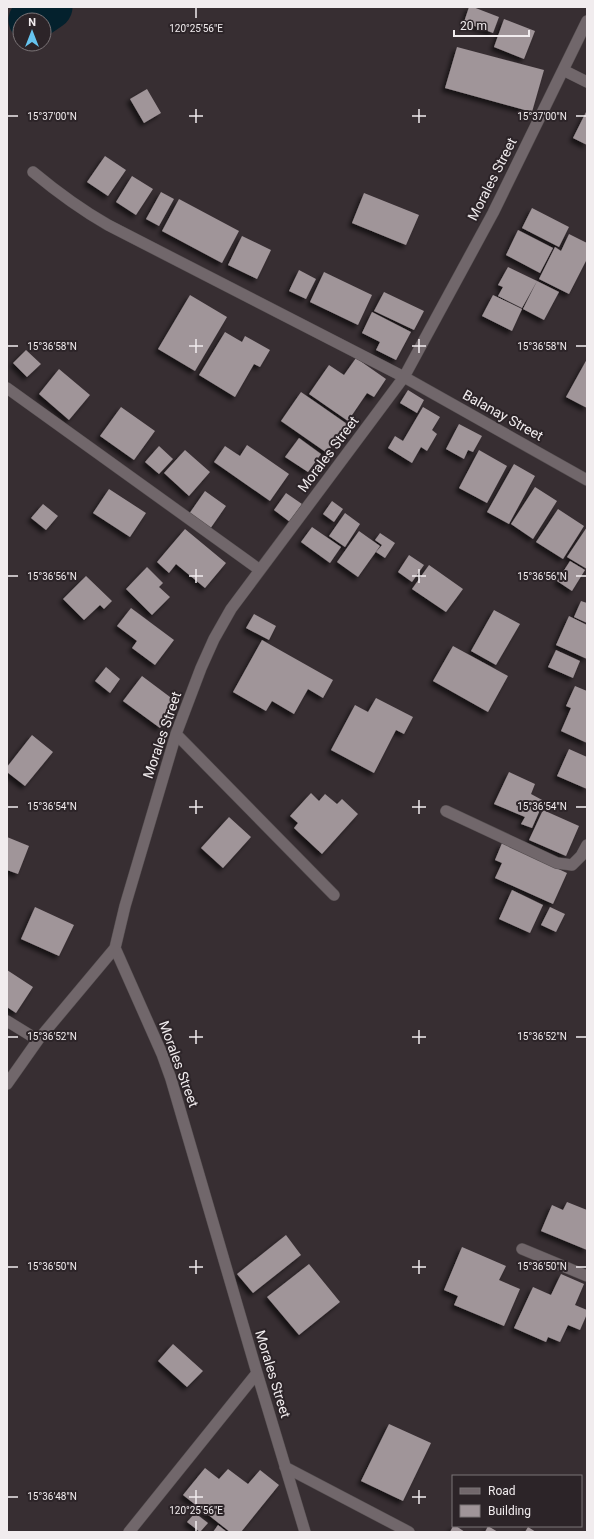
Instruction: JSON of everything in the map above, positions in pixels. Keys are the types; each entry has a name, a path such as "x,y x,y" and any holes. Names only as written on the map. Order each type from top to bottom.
{"street":[{"name":"Morales Street","path":"305,1532 171,1079 162,1054 115,948 125,906 176,734 201,668 214,639 231,609 404,377 493,213 587,21"},
{"path":"563,70 587,82"},
{"name":"Balanay Street","path":"33,172 77,207 108,225 404,377 587,480"},
{"path":"7,388 260,570"},
{"path":"176,734 334,895"},
{"path":"446,811 557,863 572,865 582,856 587,845"},
{"path":"7,1084 38,1040 115,948"},
{"path":"7,1021 38,1040"},
{"path":"522,1249 587,1276"},
{"path":"130,1532 257,1373"},
{"path":"285,1467 409,1532"}],"building":[{"path":"469,7 473,7 499,17 493,33 464,22"},
{"path":"504,19 535,31 524,59 494,47"},
{"path":"457,47 544,70 532,112 445,88"},
{"path":"147,89 161,113 144,123 130,99"},
{"path":"587,110 587,145 573,138"},
{"path":"105,156 126,170 108,196 87,182"},
{"path":"132,176 153,189 136,215 116,202"},
{"path":"161,192 174,199 159,226 146,219"},
{"path":"364,193 419,215 406,245 352,223"},
{"path":"179,199 239,231 222,263 162,231"},
{"path":"532,208 569,227 559,247 522,228"},
{"path":"518,230 553,248 540,273 506,255"},
{"path":"569,234 587,243 587,259 569,294 539,279 555,247 561,251"},
{"path":"242,236 271,250 257,279 228,265"},
{"path":"508,267 537,281 522,308 498,296 503,287 498,285"},
{"path":"299,270 316,279 306,299 289,291"},
{"path":"324,272 372,295 358,325 310,302"},
{"path":"537,281 559,292 544,320 523,309"},
{"path":"384,292 424,311 414,330 374,311"},
{"path":"190,295 227,317 195,371 158,349"},
{"path":"493,295 522,309 512,331 482,316"},
{"path":"372,312 411,332 396,360 376,350 380,342 362,333"},
{"path":"225,332 242,342 245,336 270,350 260,367 254,364 235,397 199,375"},
{"path":"26,350 41,364 27,377 13,363"},
{"path":"356,358 386,379 374,397 367,393 348,421 309,394 329,365 344,375"},
{"path":"587,359 587,408 566,397"},
{"path":"59,369 90,395 69,420 39,394"},
{"path":"408,390 424,400 417,413 400,403"},
{"path":"301,392 347,424 327,453 281,421"},
{"path":"121,407 155,431 134,460 100,436"},
{"path":"423,407 440,417 432,430 437,434 427,451 421,447 412,463 388,448 395,436 403,441"},
{"path":"459,424 482,436 473,452 468,450 464,459 446,449"},
{"path":"299,438 321,454 308,472 285,457"},
{"path":"247,445 289,474 270,501 214,462 225,446 240,456"},
{"path":"159,446 173,459 159,474 145,462"},
{"path":"185,450 210,472 189,496 164,473"},
{"path":"479,450 507,466 487,503 459,488"},
{"path":"514,464 535,476 509,524 487,512"},
{"path":"535,487 557,501 533,539 511,524"},
{"path":"109,489 146,513 130,537 93,513"},
{"path":"205,491 226,506 210,529 189,514"},
{"path":"286,493 302,504 290,522 274,510"},
{"path":"332,501 343,509 334,522 323,514"},
{"path":"43,504 58,516 46,530 31,518"},
{"path":"558,509 584,526 563,559 536,542"},
{"path":"345,513 360,524 345,547 329,536"},
{"path":"312,527 341,547 330,563 301,542"},
{"path":"587,527 587,569 567,557"},
{"path":"185,529 226,563 205,588 176,564 169,573 157,562"},
{"path":"359,531 380,546 358,577 337,562"},
{"path":"380,533 395,543 385,558 376,552 382,545 375,540"},
{"path":"409,555 424,565 412,582 398,572"},
{"path":"570,561 585,570 572,591 557,581"},
{"path":"429,565 463,589 446,612 412,589"},
{"path":"147,567 163,583 159,587 170,597 152,615 126,589"},
{"path":"86,576 112,601 104,609 100,605 84,620 63,599"},
{"path":"581,601 587,603 587,623 574,617"},
{"path":"131,608 174,640 155,665 132,648 137,641 117,626"},
{"path":"494,610 520,624 496,665 471,651"},
{"path":"254,614 276,626 269,640 246,628"},
{"path":"569,616 587,625 587,659 556,645"},
{"path":"262,640 333,680 323,698 308,689 294,714 272,701 266,711 233,692"},
{"path":"453,646 508,676 488,712 433,681"},
{"path":"556,650 580,661 573,678 548,667"},
{"path":"106,667 120,679 110,693 95,681"},
{"path":"142,676 178,703 160,728 123,701"},
{"path":"575,686 587,691 587,743 561,731 571,708 566,706"},
{"path":"376,698 413,717 404,734 396,730 374,773 331,750 355,705 368,712"},
{"path":"32,735 53,752 25,786 7,772 7,767"},
{"path":"569,749 587,757 587,789 557,776"},
{"path":"509,772 535,784 531,794 544,801 532,828 521,824 525,817 494,804"},
{"path":"311,793 319,801 325,794 337,804 342,799 358,814 322,854 294,828 298,823 290,816"},
{"path":"543,810 579,826 566,856 529,840"},
{"path":"229,817 251,837 223,868 201,848"},
{"path":"7,837 29,846 18,874 7,870"},
{"path":"502,843 567,873 553,904 495,878 502,863 495,860"},
{"path":"512,890 543,905 530,933 499,919"},
{"path":"35,907 74,925 59,956 21,939"},
{"path":"550,907 565,914 556,932 541,925"},
{"path":"7,970 33,987 16,1013 7,1007"},
{"path":"567,1202 587,1210 587,1250 541,1231 552,1205 563,1210"},
{"path":"286,1235 301,1255 253,1293 237,1274"},
{"path":"462,1247 506,1266 499,1280 520,1289 504,1326 454,1305 458,1296 444,1290"},
{"path":"309,1264 340,1302 299,1335 267,1297"},
{"path":"561,1274 584,1284 575,1305 587,1310 587,1314 580,1330 568,1325 560,1342 548,1337 546,1342 514,1328 533,1287 551,1295"},
{"path":"173,1344 203,1371 187,1387 158,1361"},
{"path":"389,1424 431,1443 403,1501 361,1481"},
{"path":"205,1468 219,1479 228,1469 248,1484 260,1470 279,1485 241,1532 230,1532 183,1495"},
{"path":"195,1513 208,1523 200,1532 187,1522"},
{"path":"218,1525 227,1532 213,1532"},
{"path":"452,1527 458,1527 465,1532 450,1532"},
{"path":"488,1527 490,1527 498,1532 485,1532"},
{"path":"528,1527 536,1532 525,1532"}],"waterway":[{"path":"43,12 50,7"}]}
